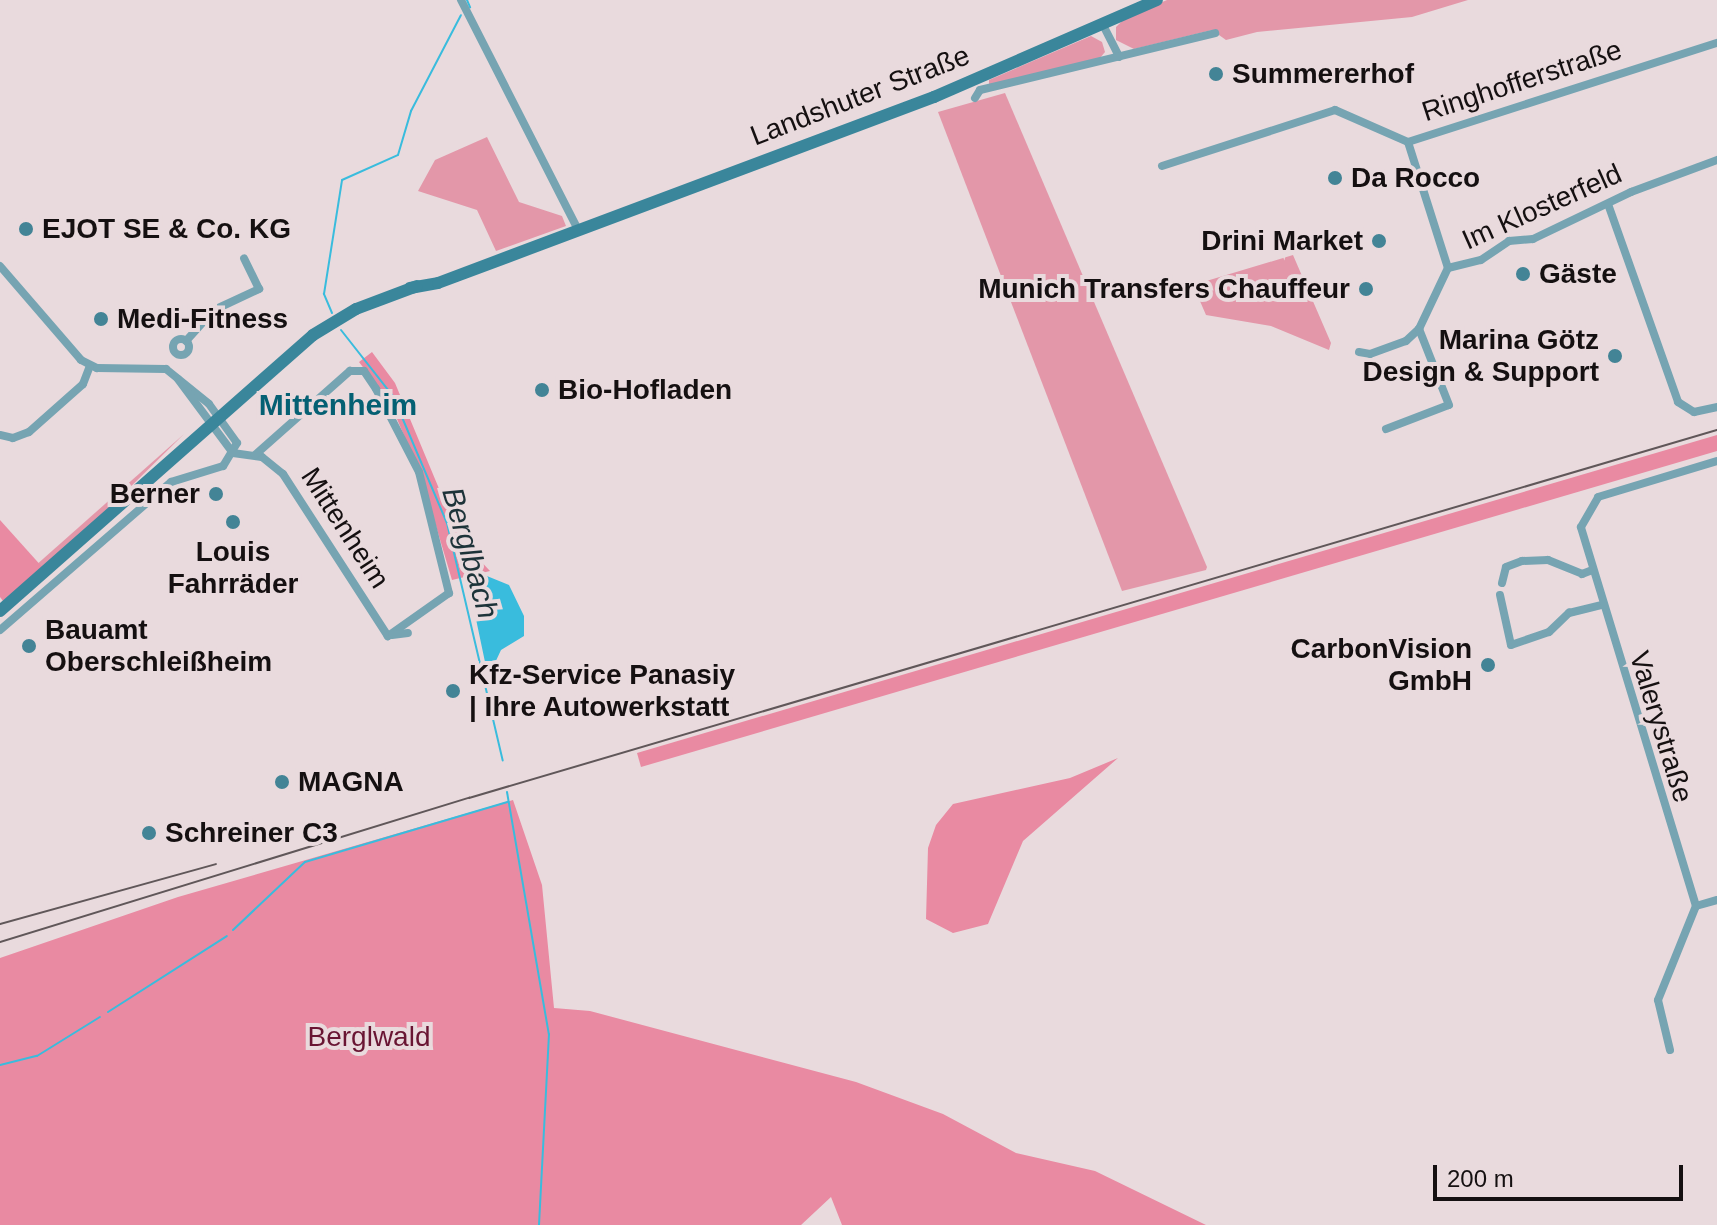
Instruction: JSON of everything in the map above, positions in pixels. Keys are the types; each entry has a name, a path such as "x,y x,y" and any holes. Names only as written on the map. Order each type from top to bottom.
{"main road":[{"name":"Landshuter Straße","path":"577,228 934,97 1157,0"},
{"path":"0,611 215,419 333,321 410,288 577,228"}],"street":[{"path":"461,0 577,228"},
{"path":"1102,23 1119,57"},
{"path":"975,98 980,90 1215,33"},
{"name":"Ringhofferstraße","path":"1162,166 1335,110 1408,142 1717,43"},
{"path":"1408,142 1448,268"},
{"name":"Im Klosterfeld","path":"1419,329 1448,268 1481,260 1509,241 1533,239 1608,204 1717,160"},
{"path":"1608,204 1673,389 1688,410 1717,407"},
{"path":"174,374 181,355 174,344 186,341 214,310 259,289 244,258"},
{"path":"0,266 90,366 154,365 174,374 215,419 233,453"},
{"path":"1359,352 1370,354 1406,341 1419,329 1449,405 1386,429"},
{"path":"0,435 13,438 29,432 83,384 90,366"},
{"path":"233,453 255,455 350,371 364,371 419,472 449,593 388,636"},
{"path":"0,630 171,482 220,468 233,453"},
{"name":"Mittenheim","path":"255,455 283,474 388,636"},
{"name":"Valerystraße","path":"1696,906 1590,571 1581,527 1598,497 1717,461"},
{"path":"1502,583 1506,567 1522,561 1548,560 1582,574 1590,571"},
{"path":"1500,595 1511,645 1549,632 1569,613 1601,605"},
{"path":"388,636 408,633"},
{"path":"1670,1050 1658,1000 1696,906 1717,900"}],"shaded area":[{"path":"1167,0 1468,0 1412,17 1257,32 1226,40 1212,30 1134,49 1116,40 1116,27 1125,18"},
{"path":"1091,36 1102,42 1105,52 1100,58 989,85 989,80"},
{"path":"1005,93 1206,570 1122,591 938,112"},
{"path":"487,137 519,202 562,216 566,226 496,251 477,210 418,191 435,160"},
{"path":"1293,255 1331,343 1329,350 1271,326 1206,315 1193,285"},
{"path":"184,434 98,519 20,589 26,574"}],"green space":[{"path":"372,352 395,383 460,539 490,571 452,580 420,472 390,403 359,362"},
{"path":"1717,435 1717,451 641,767 637,753"},
{"path":"0,520 44,569 3,601 0,597"},
{"path":"1118,758 1023,841 988,924 953,933 926,919 928,848 936,825 953,804 1070,778"},
{"name":"Berglwald","path":"513,800 542,885 554,1008 590,1011 856,1082 943,1114 1016,1153 1095,1171 1206,1225 842,1225 831,1197 801,1225 0,1225 0,958 178,897"}],"water":[{"path":"482,574 509,585 524,616 524,636 501,650 494,665 485,662 468,581"}],"waterway":[{"name":"Berglbach","path":"467,0 470,7"},
{"name":"Berglbach","path":"332,313 324,294 342,180 398,155 411,111 461,15"},
{"name":"Berglbach","path":"341,330 393,396 447,523 503,761"},
{"name":"Berglbach","path":"507,792 549,1034 539,1225"},
{"path":"233,930 305,862 508,802"},
{"path":"108,1012 227,936"},
{"path":"0,1065 37,1056 100,1017"}],"railway":[{"path":"0,942 469,798 1717,430"},
{"path":"0,924 216,864"}],"place":[{"name":"Summererhof","path":"1216,74"},
{"name":"Da Rocco","path":"1335,178"},
{"name":"EJOT SE & Co. KG","path":"26,229"},
{"name":"Drini Market","path":"1379,241"},
{"name":"Gäste","path":"1523,274"},
{"name":"Munich Transfers Chauffeur","path":"1366,289"},
{"name":"Medi-Fitness","path":"101,319"},
{"name":"Marina Götz Design & Support","path":"1615,356"},
{"name":"Bio-Hofladen","path":"542,390"},
{"name":"Berner","path":"216,494"},
{"name":"Louis Fahrräder","path":"233,522"},
{"name":"Bauamt Oberschleißheim","path":"29,646"},
{"name":"CarbonVision GmbH","path":"1488,665"},
{"name":"Kfz-Service Panasiy | Ihre Autowerkstatt","path":"453,691"},
{"name":"MAGNA","path":"282,782"},
{"name":"Schreiner C3","path":"149,833"}],"district":[{"name":"Mittenheim","path":"338,405"}]}
